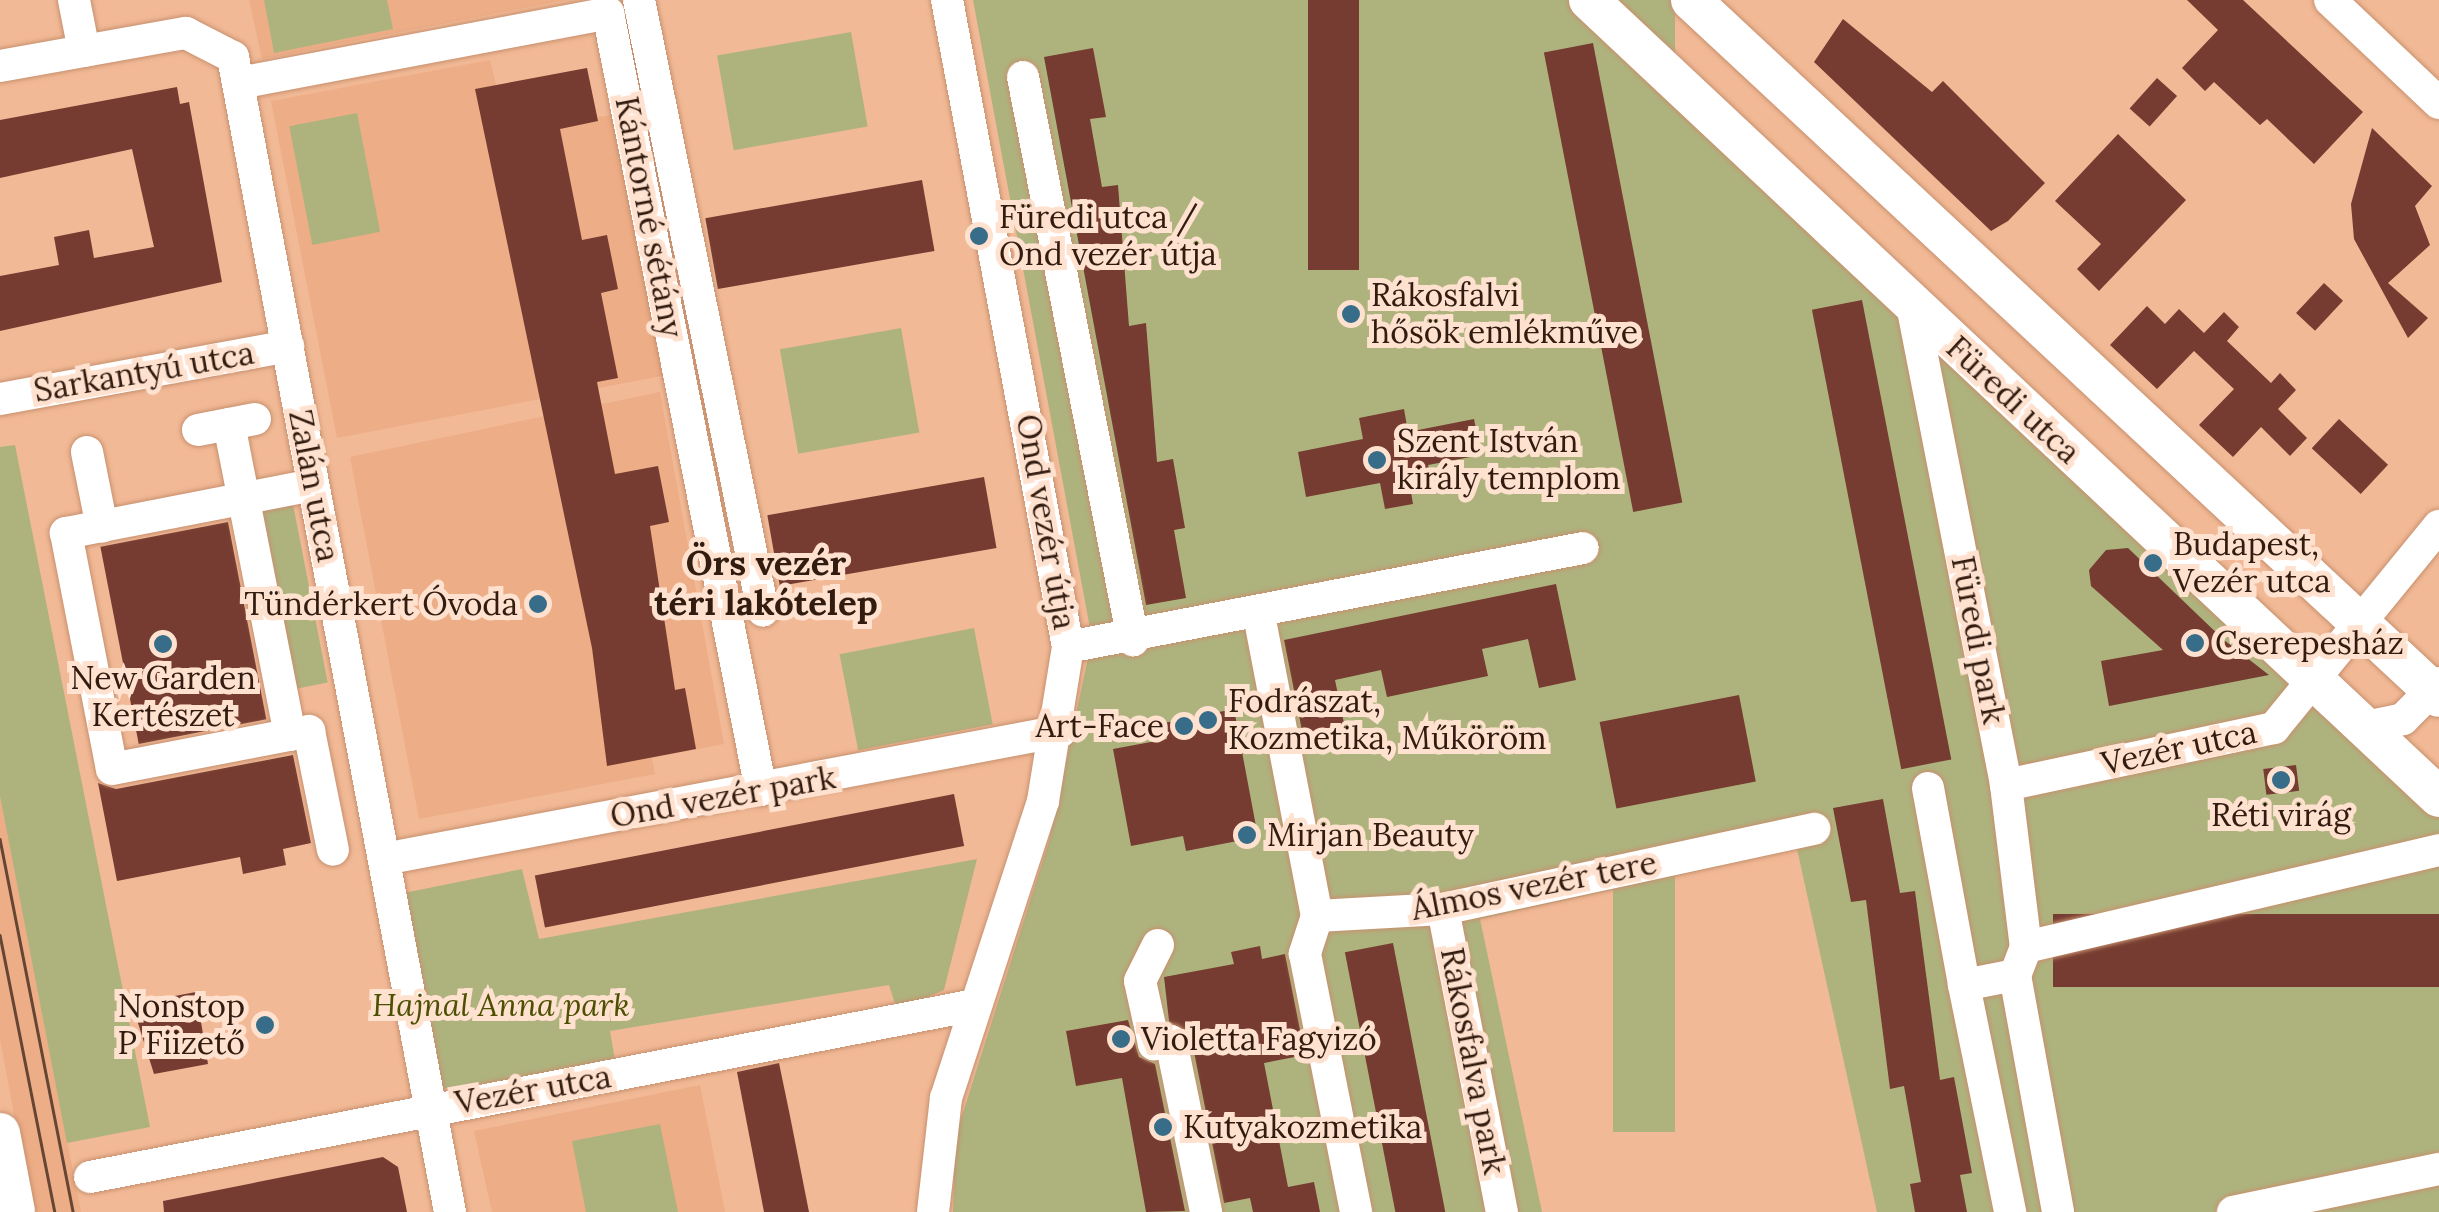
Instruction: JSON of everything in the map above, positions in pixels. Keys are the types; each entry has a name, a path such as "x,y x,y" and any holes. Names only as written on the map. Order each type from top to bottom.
{"main road":[{"name":"Füredi utca","path":"1590,0 2439,797"},
{"path":"1691,0 2358,622 2437,690"},
{"path":"0,1133 9,1199"}],"street":[{"path":"74,0 84,51"},
{"name":"Kántorné sétány","path":"639,0 763,611"},
{"name":"Ond vezér útja","path":"933,1212 938,1132 1061,731 1068,646 947,0"},
{"path":"2330,0 2439,103"},
{"name":"Kántorné sétány","path":"238,82 608,13 760,790"},
{"name":"Zalán utca","path":"7,62 198,36 232,57 288,346 380,872 450,1212"},
{"path":"1023,77 1133,640"},
{"name":"Füredi park","path":"1912,305 2006,786 2021,961 2058,1212"},
{"name":"Sarkantyú utca","path":"0,399 288,346"},
{"path":"227,424 290,734"},
{"path":"88,452 102,526"},
{"path":"313,485 66,534 112,770 309,731 332,850"},
{"name":"Vezér utca","path":"2006,786 2274,728 2439,526"},
{"path":"1068,646 1133,640 1583,548"},
{"path":"1259,615 1317,916 1305,954 1356,1212"},
{"path":"2366,727 2403,719 2437,690"},
{"name":"Ond vezér park","path":"380,872 760,790 1061,731"},
{"path":"1928,788 2010,1212"},
{"name":"Álmos vezér tere","path":"1317,916 1443,909 1814,829"},
{"path":"1964,985 2021,961 2439,850"},
{"name":"Rákosfalva park","path":"1443,909 1502,1212"},
{"path":"1158,945 1140,981 1154,1044 1171,1041 1206,1212"},
{"name":"Vezér utca","path":"90,1176 975,1005"},
{"path":"2234,1212 2439,1169"}],"shaded area":[{"path":"249,0 566,0 262,59"},
{"path":"490,60 496,85 587,68 597,117 615,115 667,375 337,438 271,101"},
{"name":"Tündérkert Óvoda","path":"660,392 724,744 652,758 655,774 419,819 350,457"},
{"path":"0,796 81,1212 34,1212 15,1120 0,1039"},
{"path":"700,1085 725,1212 492,1212 474,1131"}],"green space":[{"path":"264,0 387,0 393,29 274,53"},
{"path":"973,0 1574,0 2439,813 2439,1212 1877,1212 1797,849 1480,919 1542,1212 953,1212 955,1138 1049,841 1092,639"},
{"path":"1613,0 1675,0 1675,1132 1613,1132"},
{"path":"851,32 868,127 734,150 717,56"},
{"path":"357,113 380,232 312,245 289,126"},
{"path":"901,328 919,432 798,454 780,349"},
{"path":"15,445 150,1127 67,1143 0,796 0,447"},
{"path":"292,499 328,683 287,690 252,507"},
{"path":"974,628 993,724 858,750 840,654"},
{"name":"Hajnal Anna park","path":"977,859 944,990 897,1010 889,985 610,1031 616,1066 442,1089 404,893 522,869 539,939"},
{"path":"660,1124 678,1212 586,1212 572,1141"}],"building":[{"path":"1308,0 1359,0 1359,270 1308,270"},
{"path":"2187,0 2243,0 2363,112 2314,164 2267,119 2260,125 2214,82 2205,91 2182,68 2218,30"},
{"path":"1843,19 1932,92 1943,81 2045,183 2008,221 1991,231 1814,62"},
{"path":"1593,43 1682,502 1633,512 1544,53"},
{"path":"1093,48 1106,117 1090,119 1102,187 1118,185 1129,326 1146,323 1157,462 1173,459 1185,528 1174,530 1186,598 1146,605 1044,57"},
{"path":"587,68 598,121 560,129 582,240 607,235 618,289 601,293 618,378 597,382 615,474 658,466 669,522 650,526 675,690 685,688 696,749 607,766 592,648 475,89"},
{"path":"2157,78 2177,96 2150,127 2130,108"},
{"path":"177,87 180,104 189,102 222,282 0,331 0,276 59,265 54,237 89,230 94,258 154,247 132,149 0,178 0,120"},
{"path":"2372,128 2432,186 2415,206 2430,245 2388,283 2428,318 2408,338 2354,239 2351,204"},
{"path":"2118,134 2186,200 2099,291 2077,269 2101,244 2055,201"},
{"path":"922,180 935,251 718,289 705,218"},
{"path":"2324,283 2343,301 2315,331 2296,313"},
{"path":"1862,300 1951,759 1901,769 1812,310"},
{"path":"2147,306 2165,324 2179,309 2204,333 2224,312 2239,327 2227,341 2271,383 2280,373 2296,390 2278,409 2307,438 2290,456 2261,427 2233,457 2199,425 2234,389 2194,351 2157,389 2110,345"},
{"name":"Szent István király templom","path":"1404,409 1408,432 1474,419 1481,455 1428,465 1433,488 1411,492 1413,504 1385,509 1380,483 1306,497 1298,452 1363,439 1359,418"},
{"path":"2339,419 2388,465 2361,494 2312,448"},
{"path":"984,477 997,548 780,586 767,515"},
{"path":"228,522 266,719 139,744 100,547"},
{"path":"2128,548 2224,640 2269,675 2109,706 2101,661 2163,650 2091,586 2089,570 2106,550"},
{"path":"1556,584 1576,680 1539,688 1528,639 1482,649 1488,676 1387,697 1381,670 1335,680 1345,728 1303,736 1284,640"},
{"path":"1739,695 1756,781 1616,808 1600,722"},
{"path":"1234,709 1258,837 1186,851 1183,836 1131,846 1113,749 1167,739 1164,723"},
{"path":"293,755 311,843 283,849 286,865 243,874 240,857 117,881 98,783 116,789"},
{"name":"Réti virág","path":"2296,765 2299,791 2266,795 2263,769"},
{"path":"954,794 964,846 545,928 535,875"},
{"path":"1883,799 1900,893 1915,891 1940,1080 1954,1077 1972,1173 1960,1175 1967,1212 1915,1212 1910,1184 1921,1182 1904,1086 1890,1089 1866,900 1851,902 1833,808"},
{"path":"2053,914 2439,914 2439,987 2053,987"},
{"path":"1393,943 1445,1212 1395,1212 1345,952"},
{"path":"1260,946 1262,959 1285,954 1305,1055 1264,1063 1288,1187 1314,1182 1320,1212 1253,1212 1250,1198 1224,1203 1191,1037 1169,1021 1164,977 1234,964 1231,952"},
{"path":"196,992 208,1064 154,1074 132,1004"},
{"path":"1128,1020 1139,1057 1155,1064 1185,1211 1146,1212 1122,1078 1076,1086 1066,1031"},
{"path":"779,1063 809,1212 764,1212 737,1072"},
{"path":"383,1157 398,1167 407,1212 164,1212 163,1201"}],"tram line":[{"path":"0,839 73,1212"},
{"path":"0,935 55,1212"}],"place":[{"name":"Füredi utca / Ond vezér útja","path":"979,236"},
{"name":"Rákosfalvi hősök emlékműve","path":"1351,314"},
{"name":"Szent István király templom","path":"1377,460"},
{"name":"Budapest, Vezér utca","path":"2153,563"},
{"name":"Tündérkert Óvoda","path":"538,604"},
{"name":"Cserepesház","path":"2195,643"},
{"name":"New Garden Kertészet","path":"163,644"},
{"name":"Fodrászat, Kozmetika, Műköröm","path":"1208,720"},
{"name":"Art-Face","path":"1184,726"},
{"name":"Réti virág","path":"2281,780"},
{"name":"Mirjan Beauty","path":"1247,835"},
{"name":"Nonstop P Fiizető","path":"265,1025"},
{"name":"Violetta Fagyizó","path":"1121,1039"},
{"name":"Kutyakozmetika","path":"1163,1127"}],"district":[{"name":"Örs vezér téri lakótelep","path":"766,583"}]}
